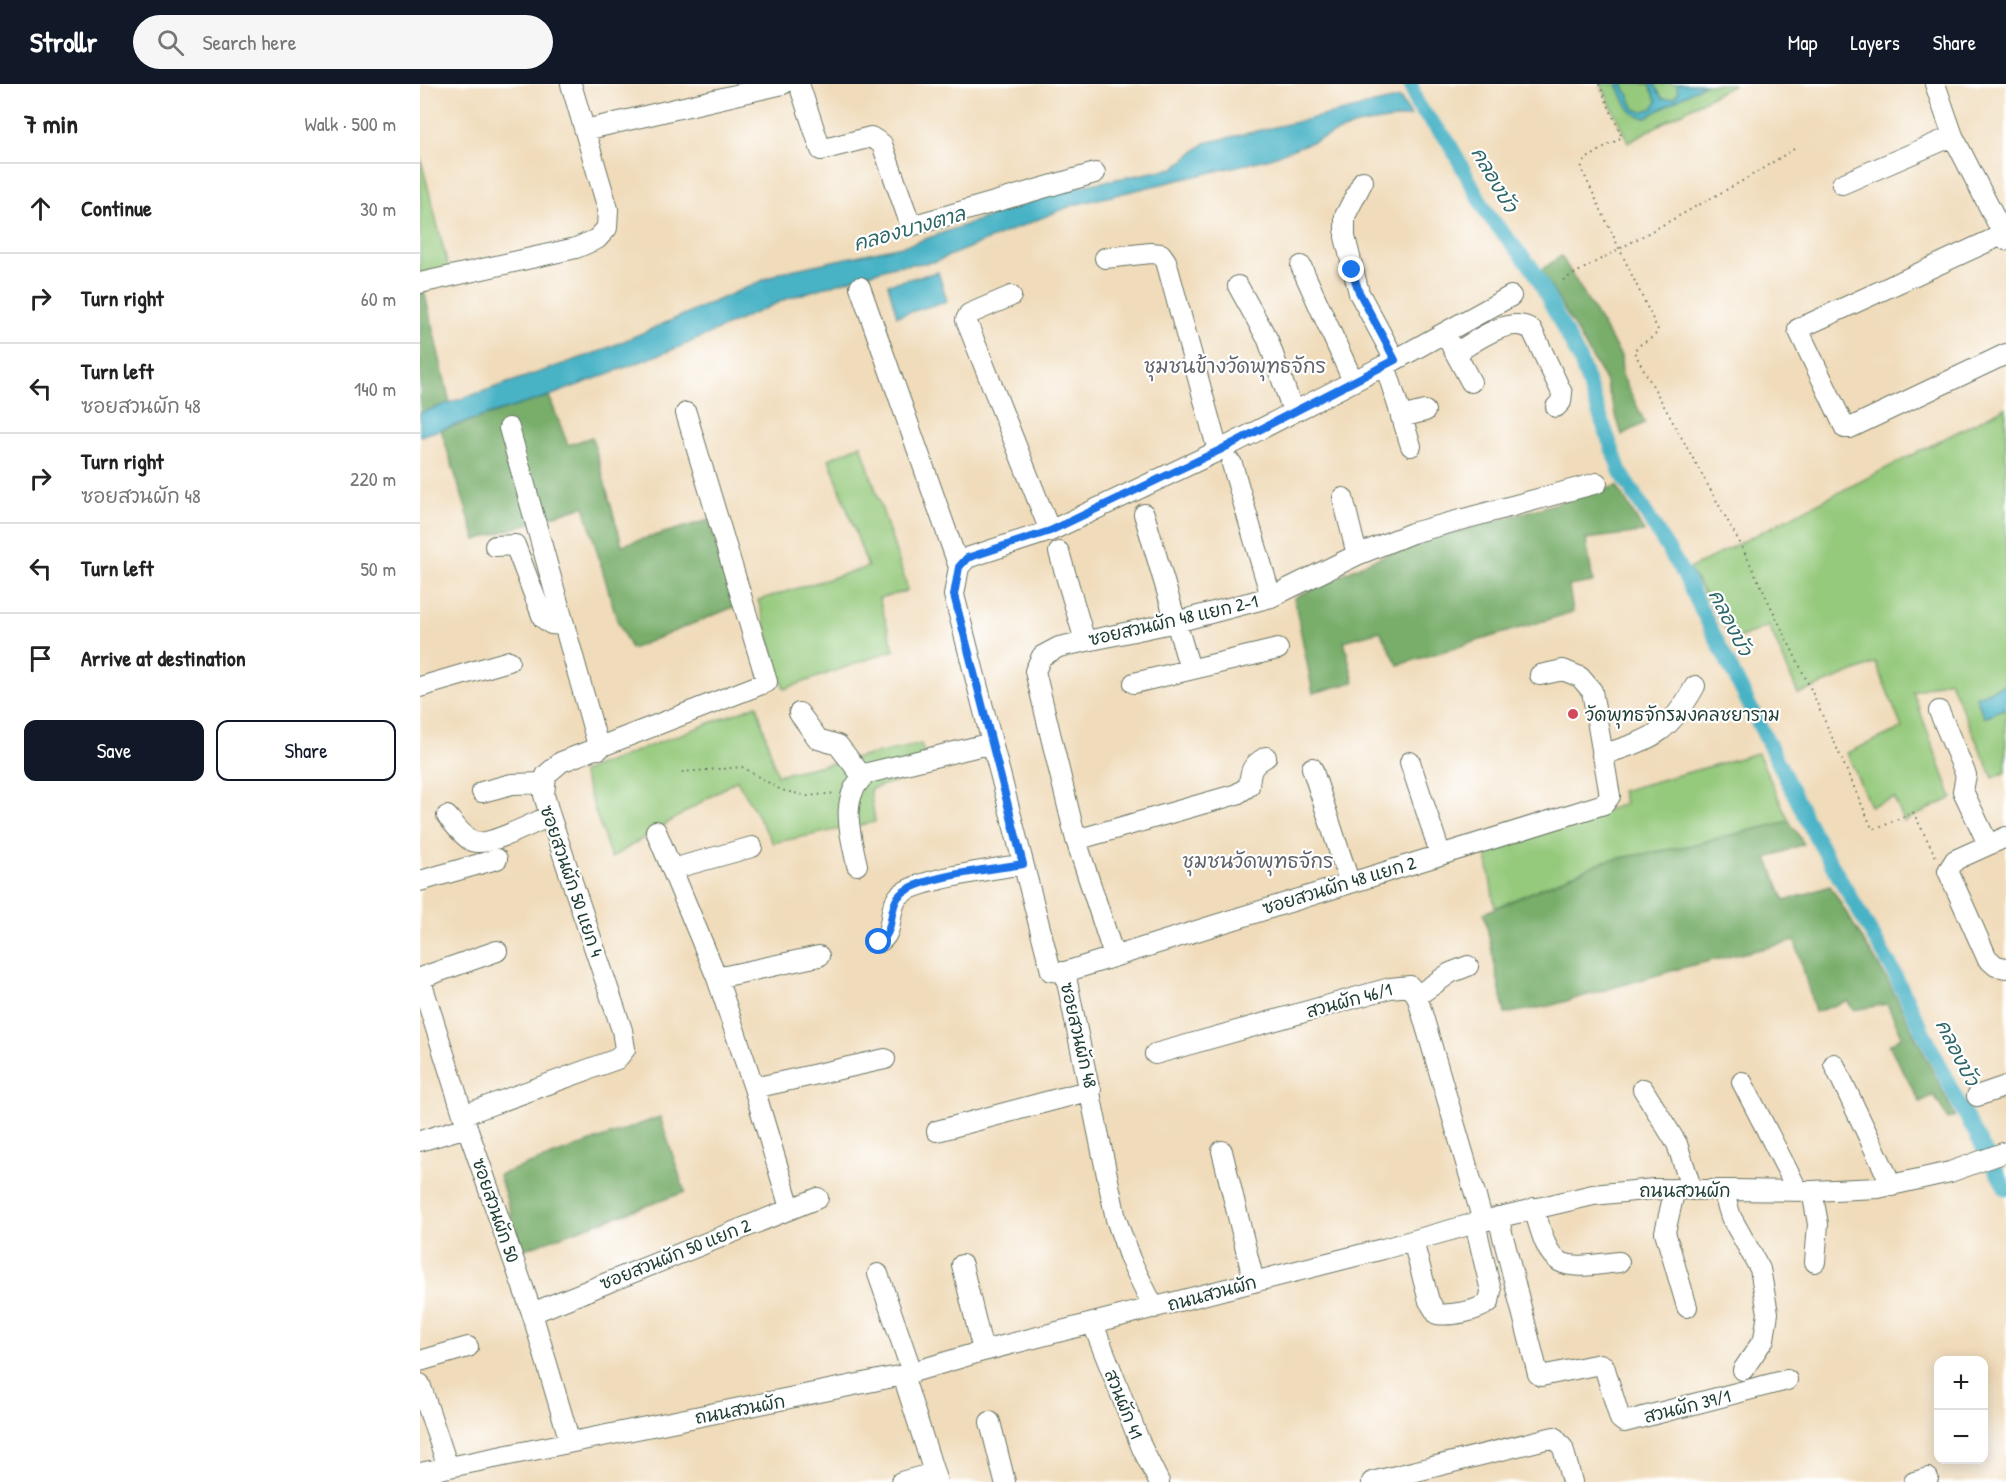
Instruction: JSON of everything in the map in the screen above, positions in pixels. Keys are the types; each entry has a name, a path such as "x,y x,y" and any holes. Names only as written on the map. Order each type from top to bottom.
{"street":[{"path":"420,283 576,248 597,239 607,228 608,209 571,84"},
{"path":"585,130 671,108 783,84"},
{"path":"799,84 821,150 871,137 878,139 911,226 1095,173"},
{"path":"1936,85 1953,136 2004,238 1798,328 1845,428 1850,428 2006,354"},
{"path":"1842,184 1953,136"},
{"path":"1363,181 1345,216 1346,237 1359,292 1390,362 1401,417 1411,446"},
{"path":"1105,258 1151,253 1161,254 1166,261 1225,457 1271,597"},
{"path":"1301,266 1353,381"},
{"path":"1238,286 1268,340 1293,411"},
{"path":"860,287 959,567 967,558 1050,531 1225,457 1293,411 1390,362 1511,296"},
{"path":"1011,296 969,314 966,320 1050,531"},
{"path":"1456,353 1479,339 1514,324 1525,325 1532,330 1562,393 1561,402 1556,407"},
{"path":"1443,333 1472,382"},
{"path":"1401,417 1425,411"},
{"name":"ซอยสวนผัก 50 แยก 4","path":"465,1121 617,1059 625,1048 618,1019 550,816 543,783 552,768 767,682 686,413"},
{"path":"509,428 599,749"},
{"name":"ซอยสวนผัก 48 แยก 2-1","path":"1114,956 1076,840 1035,671 1042,656 1059,647 1176,622 1271,597 1357,555 1412,533 1598,483"},
{"path":"1343,498 1357,555"},
{"path":"1144,514 1190,669"},
{"path":"495,546 515,545 543,618 550,624 564,625"},
{"path":"1059,552 1085,641"},
{"name":"ซอยสวนผัก 48","path":"959,567 954,595 1051,971 1065,972 1116,1219 1130,1259 1154,1308"},
{"path":"1134,683 1278,649"},
{"path":"420,687 509,661"},
{"path":"1540,675 1563,670 1580,677 1592,691 1602,755 1646,740 1664,730 1680,714 1695,686"},
{"path":"1939,711 1966,775 1963,791 1997,841 1955,860 1949,867 1949,874 1988,958 1996,966 2006,968"},
{"path":"799,713 818,739 837,745 857,784"},
{"path":"857,866 849,826 857,784 868,773 992,743"},
{"name":"ซอยสวนผัก 48 แยก 2","path":"1065,972 1349,881 1599,806 1607,802 1610,796 1602,755"},
{"path":"1076,840 1237,794 1249,786 1249,773 1254,764 1266,757"},
{"path":"1410,762 1440,853"},
{"path":"1312,768 1349,881"},
{"path":"482,792 512,784 543,783"},
{"path":"447,816 470,841 476,843 493,840 550,816"},
{"path":"656,831 717,978 754,1088 790,1208"},
{"path":"672,869 752,847"},
{"path":"420,881 497,860"},
{"path":"879,942 888,933 892,911 902,892 925,883 1023,864"},
{"path":"420,978 497,951"},
{"path":"717,978 819,956"},
{"path":"1417,996 1450,973 1468,966"},
{"name":"ซอยสวนผัก 50","path":"420,978 465,1121 532,1313 570,1442"},
{"name":"สวนผัก 46/1","path":"1155,1054 1396,986 1410,986 1417,996 1486,1220"},
{"path":"754,1088 885,1059"},
{"path":"1834,1064 1892,1186"},
{"path":"1742,1082 1805,1191 1818,1224 1815,1262"},
{"path":"1977,1096 2006,1086"},
{"path":"1643,1089 1677,1144 1684,1189 1665,1232 1687,1307"},
{"path":"937,1131 1091,1090"},
{"path":"420,1142 465,1121"},
{"path":"1222,1151 1254,1282"},
{"name":"ถนนสวนผัก","path":"437,1473 570,1442 907,1374 983,1351 1413,1241 1486,1220 1593,1195 1684,1189 1805,1191 1892,1186 1950,1172 2006,1152"},
{"path":"1723,1191 1731,1217 1760,1269 1768,1313 1764,1339 1743,1370"},
{"name":"ซอยสวนผัก 50 แยก 2","path":"532,1313 818,1198"},
{"path":"1534,1208 1545,1247 1561,1263 1586,1266 1619,1262"},
{"path":"1413,1241 1429,1301 1437,1314 1458,1313 1489,1302 1491,1291 1486,1220"},
{"name":"สวนผัก 39/1","path":"1486,1220 1538,1374 1541,1376 1600,1364 1604,1366 1620,1419 1624,1422 1787,1380"},
{"path":"962,1265 983,1351"},
{"path":"878,1274 936,1477 901,1482"},
{"name":"สวนผัก 41","path":"1093,1324 1142,1448 1159,1482"},
{"path":"420,1361 468,1347"},
{"path":"420,1384 437,1473"},
{"path":"990,1422 1005,1482"},
{"path":"1372,1482 1554,1437 1563,1448 1572,1482"}],"path":[{"path":"1599,84 1622,137 1586,159 1581,168 1658,330 1657,335 1637,346 1634,352 1740,543 1809,685 1872,828 1878,828 1912,812 1935,858 1949,867"},
{"path":"1563,280 1744,180 1794,149"},
{"path":"681,772 742,767 782,790 808,796 857,784"}],"green space":[{"path":"1601,84 1734,84 1628,142"},
{"path":"420,156 449,270 420,273"},
{"path":"1561,256 1621,356 1622,375 1645,423 1622,435 1605,380 1541,270"},
{"path":"420,273 450,403 420,413"},
{"path":"549,396 568,445 592,437 622,545 709,520 736,606 631,649 617,620 584,506 476,540 441,430"},
{"path":"2006,407 2006,684 1976,697 1984,717 2006,708 2006,772 1993,778 1949,680 1913,692 1952,798 1904,821 1894,798 1870,806 1847,753 1902,728 1876,663 1798,694 1769,626 1733,640 1689,569"},
{"path":"861,445 906,583 907,591 879,598 894,650 784,689 758,600 868,567 829,459"},
{"path":"1617,486 1644,532 1586,539 1593,582 1569,586 1573,612 1398,665 1380,631 1344,641 1354,682 1313,693 1294,598 1370,561 1422,542"},
{"path":"757,705 777,775 921,744 930,771 870,789 875,822 773,843 737,780 611,858 582,772"},
{"path":"1758,753 1789,821 1683,847 1604,861 1495,908 1485,849 1625,804 1621,791"},
{"path":"1789,821 1804,844 1767,858 1785,901 1830,886 1888,981 1955,1116 1948,1119 1934,1095 1920,1102 1889,1045 1902,1036 1887,1004 1854,1010 1847,1001 1815,1012 1795,941 1689,966 1549,1006 1505,1014 1484,913 1604,861 1683,847"},
{"path":"660,1117 685,1192 522,1250 499,1175"}],"water":[{"path":"1617,84 1623,84 1635,109 1642,112 1653,108 1657,101 1649,84 1654,84 1663,99 1674,98 1678,93 1677,84 1705,84 1647,117 1631,111"},
{"path":"1400,98 1411,116 1356,125 1267,159 1073,205 934,262 894,266 786,299 682,346 549,396 420,436 420,413 601,351 782,272 911,244 1070,188 1174,168 1205,143"},
{"path":"938,272 947,301 897,316 888,284"},
{"path":"2006,684 2006,708 1984,717 1976,697"}],"waterway":[{"name":"คลองบัว","path":"1411,84 1417,105 1448,141 1488,215 1533,269 1580,360 1620,471 1684,575 1814,834 1891,967 1957,1100 2006,1189"}],"place":[{"name":"วัดพุทธจักรมงคลชยาราม","path":"1573,714"}],"district":[{"name":"ชุมชนข้างวัดพุทธจักร","path":"1235,365"},
{"name":"ชุมชนวัดพุทธจักร","path":"1258,860"}],"route":[{"path":"879,942 885,939 888,933 892,911 902,892 925,883 1023,864 954,595 959,567 967,558 1050,531 1218,451 1395,360 1355,284 1352,270"}],"water label":[{"name":"คลองบางตาล","path":"909,228"}]}
